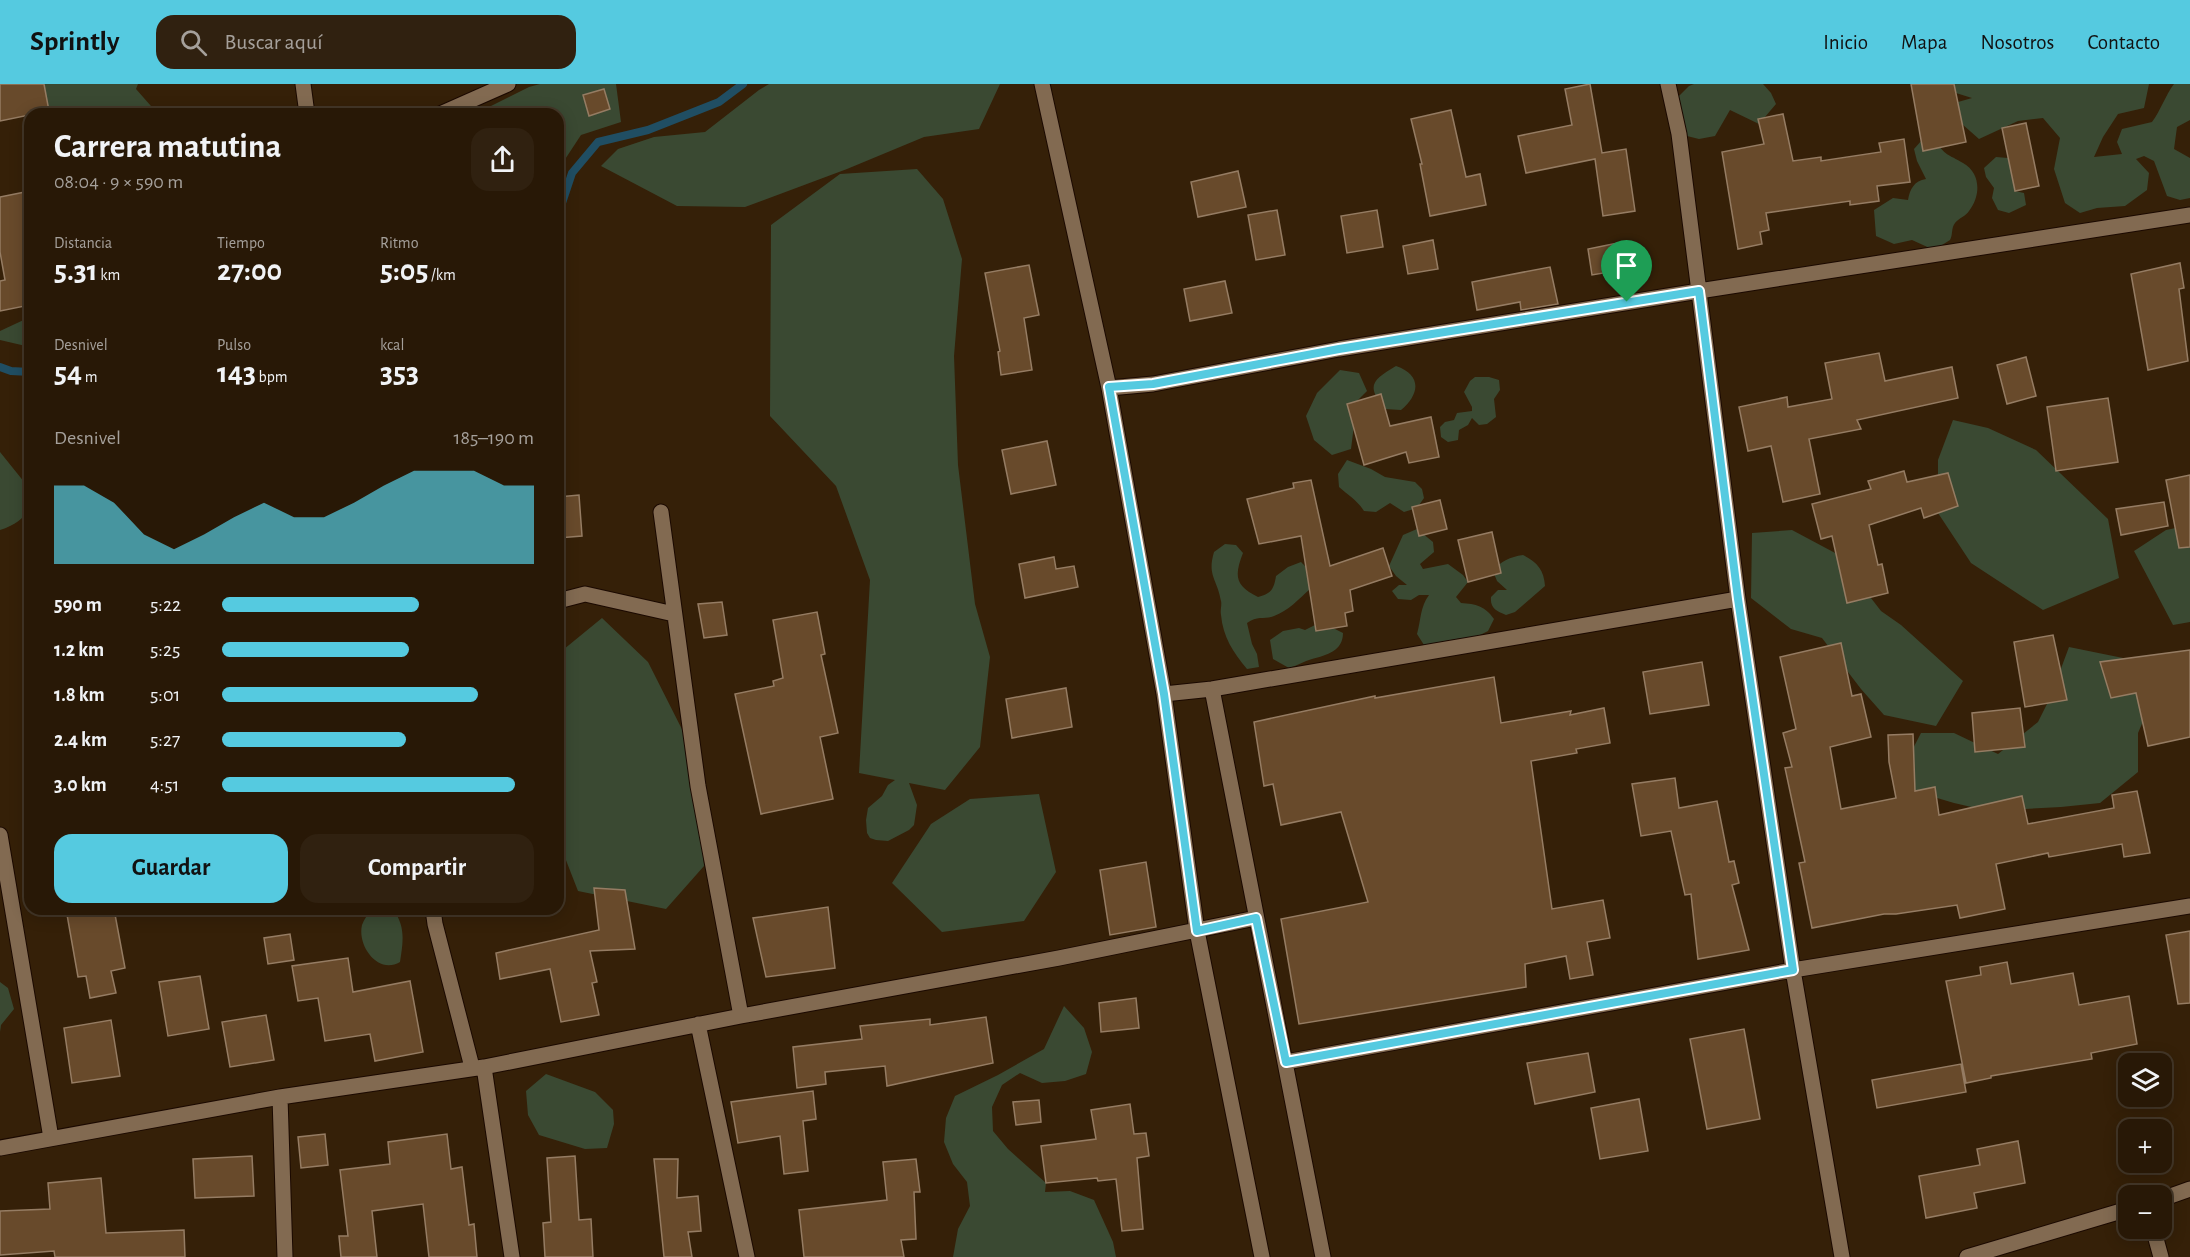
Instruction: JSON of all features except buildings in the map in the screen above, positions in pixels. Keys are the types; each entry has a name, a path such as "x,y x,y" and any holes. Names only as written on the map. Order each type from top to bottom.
{"street":[{"path":"303,84 306,108"},
{"path":"454,108 508,84"},
{"path":"1042,84 1109,387 1164,694 1197,931 1262,1257"},
{"path":"1668,84 1679,134 1738,599 1793,970 1842,1257"},
{"path":"1109,387 1153,384 1339,349 2190,215"},
{"path":"661,513 698,786 741,1016"},
{"path":"564,600 585,594 674,615"},
{"path":"1164,694 1212,689 1738,599"},
{"path":"1212,689 1323,1257"},
{"path":"0,836 51,1138"},
{"path":"1286,1062 1793,970 2190,906"},
{"path":"434,915 478,1067 512,1257"},
{"path":"0,1148 280,1097 478,1067 1256,918"},
{"path":"698,1024 747,1257"},
{"path":"280,1097 285,1257"},
{"path":"2172,1195 2190,1189"},
{"path":"1967,1257 2118,1212"},
{"path":"2156,1239 2161,1257"}],"green space":[{"path":"45,84 138,84 136,89 153,108 37,108"},
{"path":"540,84 616,84 621,122 581,135 564,161 564,108 487,108 529,87"},
{"path":"769,84 1000,84 979,129 924,137 745,207 677,206 601,166 618,149 654,137 705,132"},
{"path":"1694,84 1763,84 1771,93 1776,104 1759,124 1730,110 1715,136 1699,139 1679,134 1673,102"},
{"path":"1950,84 2149,84 2144,108 2118,114 2103,137 2094,157 2122,154 2117,142 2122,129 2152,122 2174,84 2190,84 2190,120 2177,127 2174,149 2190,158 2190,198 2180,200 2167,196 2154,161 2144,156 2136,159 2149,173 2147,190 2125,206 2097,208 2080,213 2065,203 2054,169 2060,138 2043,118 2018,121 1979,139 1962,124 1958,102 1972,98 1956,93"},
{"path":"1922,140 1935,140 1944,152 1969,167 1977,185 1976,199 1968,213 1955,223 1950,240 1934,250 1912,240 1894,244 1876,236 1874,210 1893,198 1908,200 1913,186 1926,179 1914,149"},
{"path":"1996,157 2008,158 2017,169 2015,191 2024,193 2026,205 2009,213 1998,210 1992,198 1994,188 1986,177 1984,168"},
{"path":"917,169 943,199 962,259 954,356 958,465 975,604 990,657 980,747 945,790 909,783 917,805 914,825 888,841 870,838 867,833 866,820 868,808 895,780 859,773 870,580 836,486 770,416 771,225 840,174"},
{"path":"24,320 24,346 0,340 0,331"},
{"path":"1396,366 1410,374 1414,380 1415,391 1401,410 1385,409 1375,394 1374,384 1377,379"},
{"path":"1340,370 1359,373 1367,391 1357,401 1351,449 1332,455 1314,440 1306,416 1317,393"},
{"path":"1475,377 1499,380 1500,390 1494,399 1496,417 1487,424 1479,425 1472,418 1468,425 1459,430 1458,440 1448,442 1441,437 1440,427 1445,422 1454,420 1457,413 1472,411 1464,392"},
{"path":"1953,420 1988,428 2036,450 2108,519 2119,578 2043,610 1971,563 1938,513 1938,460"},
{"path":"0,452 24,482 24,515 14,524 0,530"},
{"path":"1347,460 1385,477 1415,482 1422,489 1424,498 1417,508 1404,512 1390,503 1376,512 1364,511 1339,487 1338,474"},
{"path":"2190,525 2190,622 2173,625 2134,551 2166,530"},
{"path":"1417,529 1433,542 1434,552 1420,564 1423,569 1448,564 1463,575 1468,582 1456,597 1461,603 1480,606 1491,615 1494,619 1488,631 1474,638 1424,645 1417,634 1422,609 1429,595 1419,595 1411,600 1398,599 1392,591 1399,585 1407,585 1389,566 1403,535"},
{"path":"1792,530 1837,554 1881,611 1901,625 1963,681 1936,726 1884,715 1822,638 1791,629 1751,598 1752,533"},
{"path":"1225,544 1236,545 1243,553 1238,568 1238,580 1245,589 1258,597 1271,590 1276,576 1288,567 1301,562 1306,567 1310,589 1279,614 1254,619 1247,623 1259,667 1247,669 1233,650 1224,630 1221,601 1213,577 1212,560 1214,552"},
{"path":"1523,555 1539,567 1545,586 1515,612 1506,615 1492,604 1491,597 1498,590 1507,590 1497,581 1493,571 1506,560"},
{"path":"602,618 648,662 698,761 704,866 666,909 578,891 564,855 564,649"},
{"path":"1315,625 1333,628 1343,633 1337,648 1328,654 1289,668 1273,659 1270,640 1283,631 1299,628 1305,630"},
{"path":"2069,647 2123,658 2156,691 2138,733 2138,772 2100,803 2061,807 1989,811 1907,789 1905,764 1921,733 1954,733 1998,754 2038,722 2050,698"},
{"path":"1039,794 1056,872 1024,921 942,932 892,883 931,824 970,799"},
{"path":"368,915 396,915 402,928 400,962 384,965 371,956 361,933"},
{"path":"0,982 8,988 14,1009 1,1025 0,1032"},
{"path":"1064,1006 1084,1028 1092,1052 1086,1074 1065,1081 1042,1083 1020,1073 1002,1085 992,1107 993,1131 1008,1149 1046,1183 1045,1192 1070,1191 1094,1200 1113,1242 1116,1257 953,1257 958,1229 970,1206 967,1182 953,1164 944,1142 946,1118 955,1096 1044,1049"},
{"path":"546,1074 595,1092 613,1110 614,1124 607,1148 585,1149 539,1135 528,1115 526,1091"}],"waterway":[{"path":"564,197 572,173 598,142 648,130 719,102 743,84"},
{"path":"0,367 11,371 24,372"}],"route":[{"path":"1699,291 1738,599 1793,970 1286,1062 1256,918 1197,931 1164,694 1109,387 1153,384 1339,349 1627,302 1699,291"}]}
